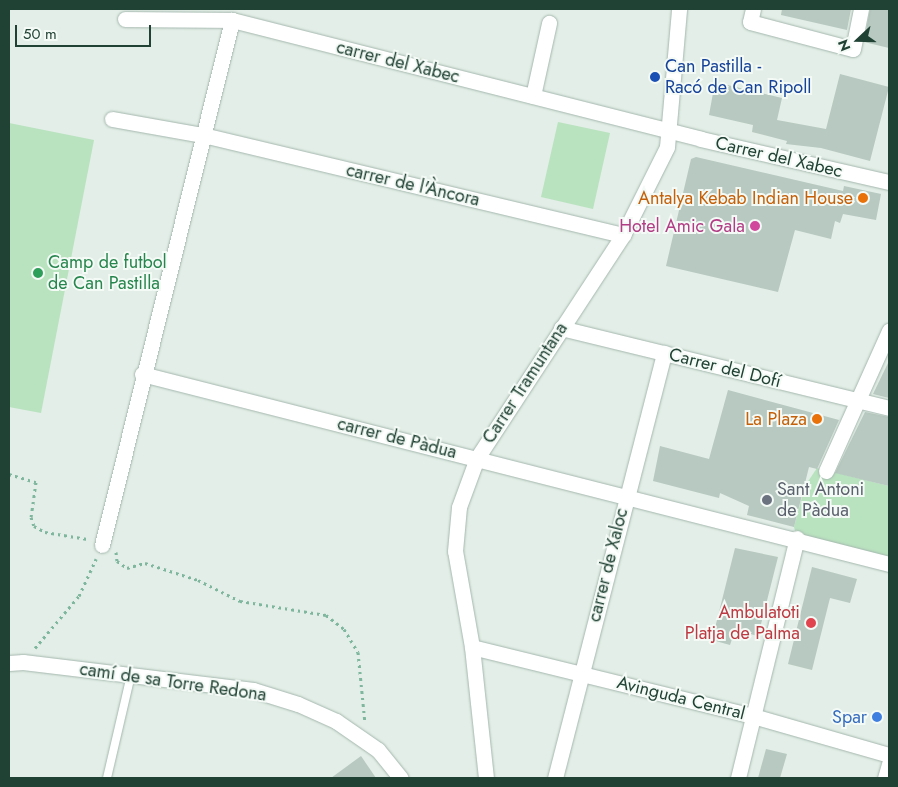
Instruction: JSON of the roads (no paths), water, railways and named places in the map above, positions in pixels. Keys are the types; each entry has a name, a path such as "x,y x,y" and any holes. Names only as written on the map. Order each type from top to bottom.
{"street":[{"name":"Carrer Tramuntana","path":"486,778 472,647 455,551 459,507 477,458 623,235 667,147 678,9"},
{"path":"753,9 750,22 853,48 861,9"},
{"name":"carrer del Xabec","path":"125,19 232,20 668,131"},
{"path":"102,545 142,374 232,20"},
{"path":"533,96 549,23"},
{"name":"carrer de l'Àncora","path":"112,119 203,135 623,235"},
{"name":"Carrer del Xabec","path":"668,131 889,182"},
{"name":"Carrer del Dofí","path":"561,328 889,408"},
{"path":"826,470 855,400 889,331"},
{"name":"carrer de Xaloc","path":"555,778 624,498 664,353"},
{"name":"carrer de Pàdua","path":"142,374 477,458 624,498 797,538 889,564"},
{"path":"738,778 797,538"},
{"name":"Avinguda Central","path":"472,647 753,716 889,754"},
{"name":"camí de sa Torre Redona","path":"16,663 253,690 298,704 336,721 378,750 401,778"},
{"path":"885,778 889,764"}],"lane":[{"path":"107,778 131,675"}],"place":[{"name":"Can Pastilla - Racó de Can Ripoll","path":"655,77"},
{"name":"Antalya Kebab Indian House","path":"863,198"},
{"name":"Hotel Amic Gala","path":"755,226"},
{"name":"Camp de futbol de Can Pastilla","path":"38,273"},
{"name":"La Plaza","path":"817,419"},
{"name":"Sant Antoni de Pàdua","path":"767,500"},
{"name":"Ambulatoti Platja de Palma","path":"811,623"},
{"name":"Spar","path":"877,717"}]}
